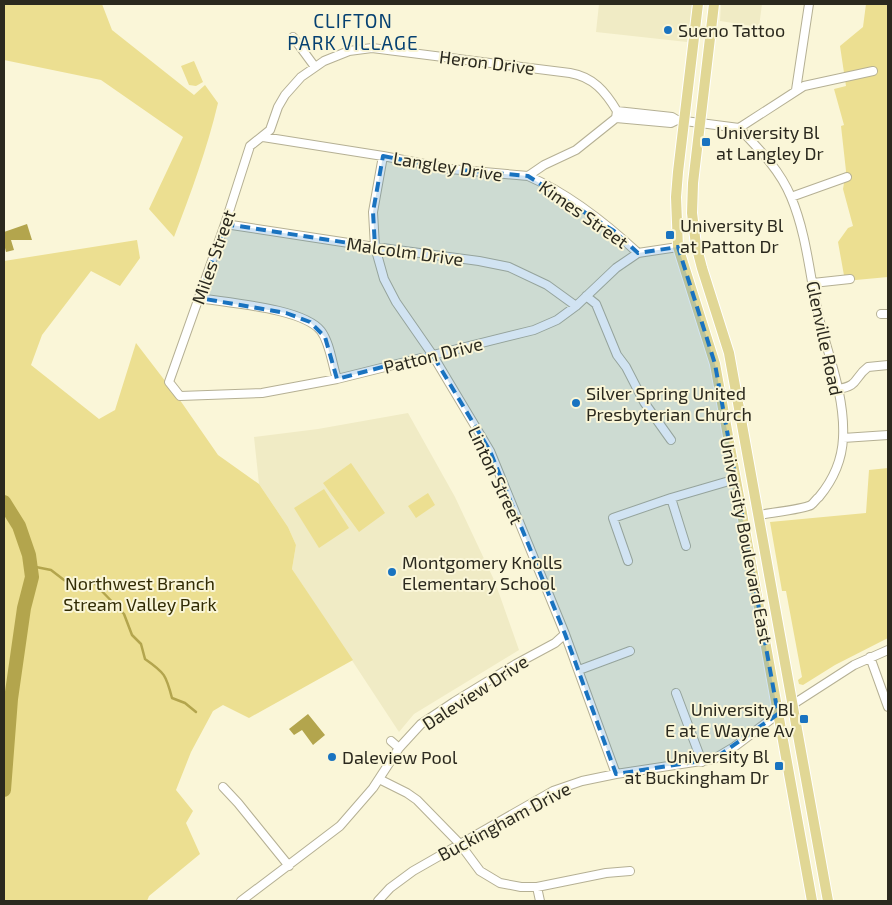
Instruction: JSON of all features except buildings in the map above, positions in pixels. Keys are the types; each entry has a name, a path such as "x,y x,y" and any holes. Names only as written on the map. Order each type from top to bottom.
{"main road":[{"name":"University Boulevard East","path":"698,4 681,121 676,198 678,248 715,364 812,901"},
{"name":"University Boulevard East","path":"714,4 693,182 692,213 696,245 729,353 828,901"}],"street":[{"path":"796,90 809,4"},
{"path":"293,37 315,67"},
{"name":"Heron Drive","path":"262,137 270,130 278,107 285,95 301,77 324,61 350,50 372,48 584,75 610,99 617,114"},
{"path":"617,114 672,117 681,121 739,128 804,86 873,72"},
{"name":"Langley Drive","path":"262,137 383,156 450,169 528,176 544,165 576,150 617,114"},
{"name":"Glenville Road","path":"739,128 768,159 783,181 805,238 822,330 837,389 843,438 842,453 836,472 829,485 810,506 759,515"},
{"name":"Miles Street","path":"169,382 225,224 250,146 262,137"},
{"name":"Linton Street","path":"383,156 373,212 374,248 384,279 396,302 432,354 490,451 565,634 616,774"},
{"name":"Kimes Street","path":"528,176 546,184 614,231 638,253"},
{"path":"791,198 847,177"},
{"name":"Malcolm Drive","path":"225,224 374,248 480,260 509,266 547,285 576,306"},
{"name":"Patton Drive","path":"169,382 180,396 262,393 337,379 534,330 557,320 576,306 616,268 638,253 678,248"},
{"path":"813,283 850,279"},
{"path":"586,296 596,304 617,356 626,367 644,402 671,440"},
{"path":"199,298 286,313 310,322 320,330 325,338 337,379"},
{"path":"837,389 848,388 853,385 868,367 888,365"},
{"path":"843,438 888,435"},
{"path":"628,561 613,518 671,498 736,479"},
{"path":"671,498 686,546"},
{"name":"Daleview Drive","path":"241,901 340,826 379,779 399,748 421,724 516,664 554,643 565,634"},
{"path":"579,670 630,650"},
{"name":"Buckingham Drive","path":"378,901 390,888 413,871 553,791 582,781 616,774 714,759 734,747 793,704 870,657 888,650"},
{"path":"870,657 888,707"},
{"path":"676,693 702,762"},
{"path":"391,741 399,748"},
{"path":"379,779 417,800 460,844 480,871 500,883 521,887 536,887 606,873 630,871"},
{"path":"222,787 238,803 288,866"},
{"path":"536,887 540,901"}],"highlighted area":[{"path":"383,156 450,169 528,176 614,231 638,253 678,247 715,364 778,714 714,759 616,774 565,634 490,451 432,354 337,379 325,337 310,322 286,313 199,298 225,224 375,247 373,212"}],"shaded area":[{"path":"599,4 693,4 687,42 596,32"},
{"path":"721,4 762,4 759,27 720,21"},
{"path":"27,224 32,240 11,240 14,250 6,252 4,232"},
{"name":"Montgomery Knolls Elementary School","path":"408,413 455,497 495,582 519,650 414,714 399,732 292,569 296,545 288,527 259,484 254,437 318,429"},
{"path":"308,714 325,735 313,745 302,730 294,735 289,729"}],"green space":[{"path":"102,4 112,30 194,95 205,85 218,103 198,171 174,237 149,209 183,137 101,80 4,60 4,5"},
{"path":"866,4 888,4 888,277 845,281 838,242 848,228 853,226 843,189 846,171 841,126 844,125 834,89 846,86 840,46 863,27"},
{"path":"194,61 203,82 196,86 189,85 181,66"},
{"name":"Northwest Branch Stream Valley Park","path":"137,240 140,258 120,286 91,271 42,335 31,365 99,419 115,410 136,343 182,403 218,455 259,484 288,527 296,545 292,569 353,660 249,718 223,705 213,711 191,752 176,790 193,811 186,823 200,854 149,896 147,901 4,901 4,261"},
{"path":"351,463 385,513 359,532 323,483"},
{"path":"888,468 888,638 835,665 803,685 799,684 798,680 802,677 786,591 782,591 770,522 866,513 869,470"},
{"path":"324,489 349,528 319,548 294,508"},
{"path":"428,493 435,505 416,518 408,506"}],"waterway":[{"path":"4,502 19,526 29,555 32,577 24,608 11,699 4,790"},
{"path":"31,566 51,570 64,580 76,584 93,582 124,614 132,635 141,644 145,659 164,675 172,698 185,703 196,712"}],"place":[{"name":"Sueno Tattoo","path":"668,30"},
{"name":"University Bl at Langley Dr","path":"706,142"},
{"name":"University Bl at Patton Dr","path":"670,235"},
{"name":"Silver Spring United Presbyterian Church","path":"576,403"},
{"name":"Montgomery Knolls Elementary School","path":"392,572"},
{"name":"University Bl E at E Wayne Av","path":"804,719"},
{"name":"Daleview Pool","path":"332,757"},
{"name":"University Bl at Buckingham Dr","path":"779,766"}],"district":[{"name":"CLIFTON PARK VILLAGE","path":"353,31"}]}
